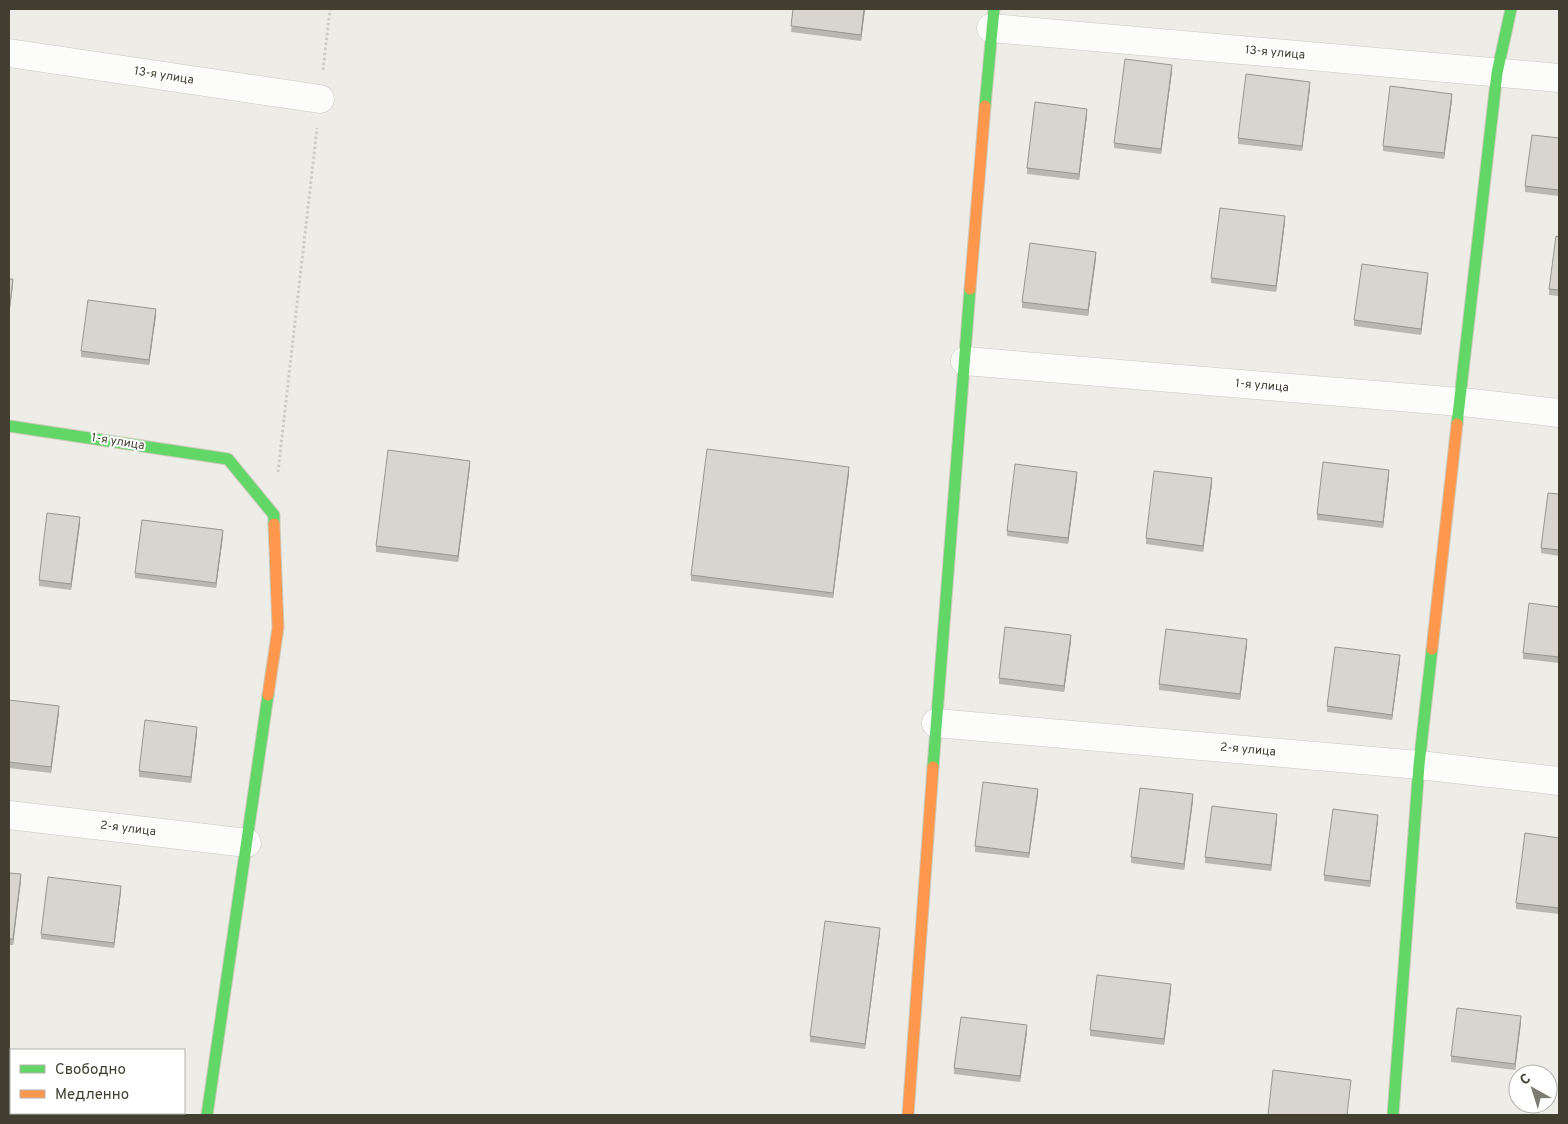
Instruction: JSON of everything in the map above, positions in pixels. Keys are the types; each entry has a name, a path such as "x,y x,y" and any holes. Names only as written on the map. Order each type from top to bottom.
{"street":[{"path":"1393,1115 1419,765 1497,73 1511,9"},
{"name":"13-я улица","path":"993,18 1497,73 1559,78"},
{"path":"908,1115 936,723 993,18"},
{"name":"13-я улица","path":"9,53 320,99"},
{"name":"1-я улица","path":"965,361 1460,402 1559,413"},
{"name":"1-я улица","path":"9,426 228,459 274,515"},
{"path":"207,1115 278,628 274,515"},
{"name":"2-я улица","path":"936,723 1419,765 1559,781"},
{"name":"2-я улица","path":"9,815 247,842"}],"path":[{"path":"274,515 330,9"}],"building":[{"path":"793,9 864,9 861,35 791,26"},
{"path":"1125,59 1172,65 1161,149 1114,143"},
{"path":"1246,74 1310,82 1302,146 1238,138"},
{"path":"1390,86 1452,94 1444,153 1383,146"},
{"path":"1035,102 1087,109 1079,174 1027,168"},
{"path":"1532,135 1559,138 1559,190 1525,186"},
{"path":"1220,208 1285,216 1276,286 1211,278"},
{"path":"1556,236 1559,237 1559,290 1549,289"},
{"path":"1030,243 1096,252 1088,310 1022,302"},
{"path":"1362,264 1428,273 1421,329 1354,320"},
{"path":"9,279 13,279 9,311"},
{"path":"88,300 156,309 149,360 81,351"},
{"path":"707,449 849,467 833,593 691,575"},
{"path":"388,450 470,461 458,556 376,546"},
{"path":"1323,462 1389,470 1383,522 1317,514"},
{"path":"1015,464 1077,472 1068,538 1007,531"},
{"path":"1154,471 1212,478 1203,546 1146,538"},
{"path":"1548,493 1559,494 1559,550 1541,548"},
{"path":"47,513 80,517 71,584 39,580"},
{"path":"142,520 223,530 216,583 135,573"},
{"path":"1529,603 1559,607 1559,657 1523,653"},
{"path":"1005,627 1071,635 1064,686 999,678"},
{"path":"1166,629 1247,639 1240,694 1159,684"},
{"path":"1335,647 1400,655 1392,715 1327,706"},
{"path":"9,700 59,706 51,767 9,762"},
{"path":"145,720 197,727 191,777 139,771"},
{"path":"983,782 1038,789 1029,853 975,846"},
{"path":"1140,788 1193,794 1184,864 1131,857"},
{"path":"1212,806 1277,814 1271,865 1205,857"},
{"path":"1333,809 1378,815 1370,881 1324,875"},
{"path":"1525,833 1559,838 1559,908 1516,903"},
{"path":"9,873 21,874 13,939 9,939"},
{"path":"48,877 121,886 114,943 41,934"},
{"path":"825,921 880,928 865,1044 810,1036"},
{"path":"1097,975 1171,984 1164,1039 1090,1030"},
{"path":"1457,1008 1521,1016 1515,1064 1451,1056"},
{"path":"961,1017 1027,1025 1020,1076 954,1068"},
{"path":"1273,1070 1351,1080 1347,1115 1268,1115"},
{"path":"101,1114 146,1114 145,1115"}],"traffic: fast":[{"path":"985,106 994,9"},
{"path":"1457,424 1497,73 1511,9"},
{"path":"933,767 970,289"},
{"path":"9,426 228,459 274,515 274,524"},
{"path":"1393,1115 1419,765 1432,649"},
{"path":"207,1115 268,695"}],"traffic: slow":[{"path":"970,289 985,106"},
{"path":"1432,649 1457,424"},
{"path":"268,695 278,628 274,524"},
{"path":"908,1115 933,767"}]}
